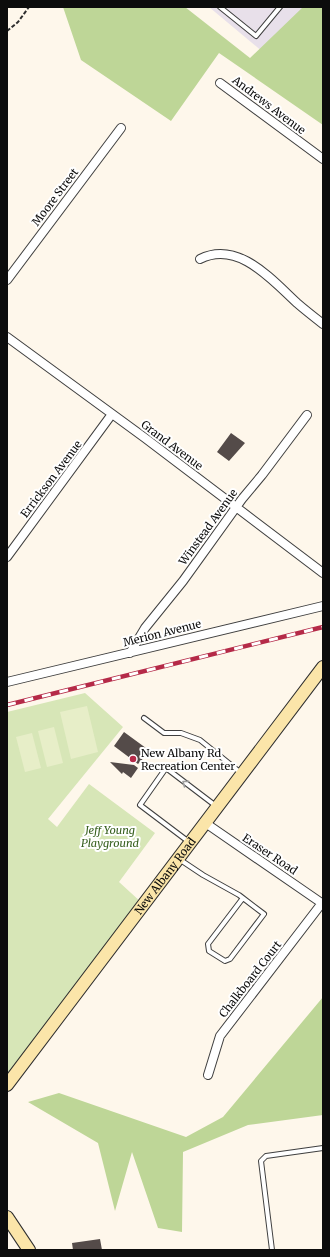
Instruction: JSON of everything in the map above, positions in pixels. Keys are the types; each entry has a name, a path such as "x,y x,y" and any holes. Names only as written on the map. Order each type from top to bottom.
{"main road":[{"name":"New Albany Road","path":"7,1085 190,843 216,806 322,671"},
{"path":"8,1222 28,1250"}],"street":[{"name":"Andrews Avenue","path":"220,83 323,159"},
{"name":"Moore Street","path":"7,280 121,128"},
{"path":"200,259 213,254 230,255 244,260 269,275 296,302 323,324"},
{"name":"Grand Avenue","path":"7,337 323,573"},
{"name":"Errickson Avenue","path":"7,557 112,414"},
{"name":"Winstead Avenue","path":"130,653 145,628 183,581 236,507 307,416"},
{"name":"Merion Avenue","path":"7,682 323,606"},
{"name":"Eraser Road","path":"204,822 323,903"},
{"name":"Chalkboard Court","path":"208,1075 220,1036 323,903"}],"lane":[{"path":"220,7 256,36 280,7"},
{"path":"144,718 164,733 181,733 200,740 241,774"},
{"path":"190,843 140,805 166,768 216,806"},
{"path":"178,859 243,898 264,914 230,959 225,960 209,951 208,944 243,898"},
{"path":"272,1250 261,1161 266,1156 323,1148"}],"path":[{"path":"7,31 18,22 29,7"}],"shaded area":[{"path":"209,7 323,7 323,102"}],"green space":[{"path":"63,7 185,7 250,58 303,7 323,7 323,125 219,53 171,121 81,60"},
{"name":"Jeff Young Playground","path":"85,693 123,727 48,819 57,827 89,784 155,833 119,882 142,903 7,1081 7,712"},
{"path":"87,706 98,752 71,759 60,712"},
{"path":"54,727 63,763 47,767 38,731"},
{"path":"32,733 41,768 25,772 16,737"},
{"path":"323,997 323,1115 248,1125 183,1152 182,1232 158,1228 132,1152 115,1211 98,1143 28,1102 59,1093 186,1137 223,1117"}],"building":[{"path":"231,433 245,443 229,461 217,452"},
{"name":"New Albany Rd Recreation Center","path":"124,732 150,751 138,764 114,746"},
{"path":"110,762 134,765 138,768 131,778 123,772 122,774"},
{"path":"100,1239 102,1250 73,1250 72,1243"}],"railway":[{"path":"7,705 323,627"}],"place":[{"name":"New Albany Rd Recreation Center","path":"133,759"}]}
